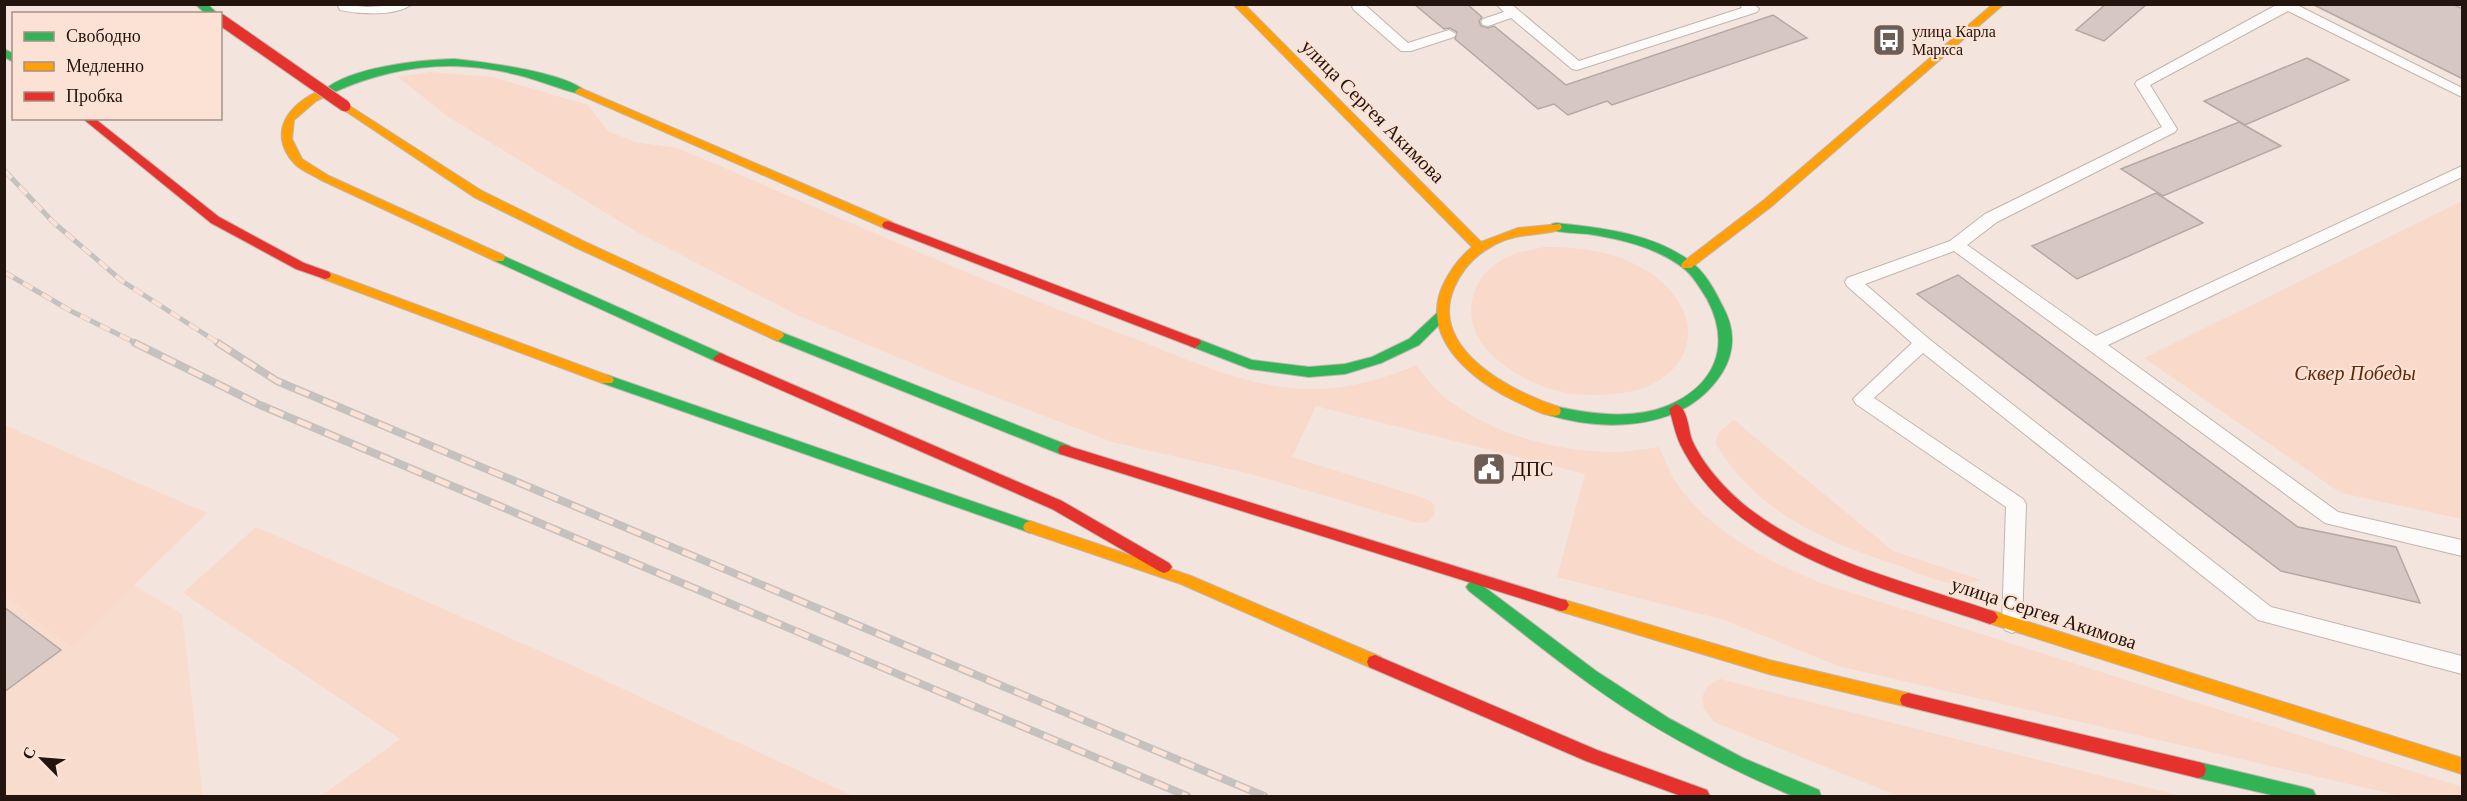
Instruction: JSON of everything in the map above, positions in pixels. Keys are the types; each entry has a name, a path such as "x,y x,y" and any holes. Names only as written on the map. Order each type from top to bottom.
{"street":[{"name":"улица Сергея Акимова","path":"1238,4 1479,247"},
{"path":"1687,265 1768,203 1999,4"},
{"path":"222,20 345,106 478,194 581,245 808,350 1082,457 1768,667 2307,796"},
{"path":"1186,580 1057,505 728,362 325,178 298,161 286,139 289,119 312,99 347,81 388,67 436,62 493,65 547,78 588,94 883,222 1250,364 1308,372 1345,369 1376,360 1414,342 1442,315"},
{"path":"90,120 215,220 300,266 538,356 877,476 1186,580 1592,756 1701,796"},
{"path":"1556,227 1601,231 1644,243 1687,265 1710,292 1726,323 1726,355 1711,383 1676,409 1639,418 1590,419 1541,409 1498,388 1465,360 1449,336 1442,315 1444,297 1455,269 1479,247 1515,232 1556,227"},
{"name":"улица Сергея Акимова","path":"1676,409 1687,444 1716,487 1744,513 1782,538 1834,564 2012,624 2463,766"},
{"path":"1456,573 1603,683 1690,739 1774,780 1813,796"}],"lane":[{"path":"343,4 345,7 367,11 406,4"},
{"path":"1488,22 1507,9 1577,66 1752,9 1745,4"},
{"path":"2463,93 2286,5 2142,84 2170,129 1991,218 1956,246 1853,282 1923,343 2265,614 2463,665"},
{"path":"1359,8 1406,48 1449,34"},
{"path":"2095,345 2463,171"},
{"path":"1956,246 2332,518 2463,548"},
{"path":"1923,343 1862,399 2016,504 2012,624"}],"shaded area":[{"path":"5,508 182,614 203,796 5,796"}],"green space":[{"path":"430,72 493,77 588,105 608,131 635,142 678,148 1012,291 1224,373 1264,384 1318,389 1368,382 1416,365 1439,393 1461,409 1502,430 1524,438 1591,451 1619,452 1659,447 1678,485 1707,517 1741,543 1818,582 2462,787 2462,796 2401,796 1838,666 1724,620 1557,577 1585,474 1316,406 1292,457 1427,499 1434,504 1435,515 1427,522 1417,523 1251,474 1112,442 959,383 797,315 637,232 447,116 398,77"},
{"name":"Сквер Победы","path":"2462,201 2462,519 2341,493 2144,358"},
{"path":"1543,247 1582,249 1607,254 1632,263 1657,278 1678,301 1688,328 1683,356 1673,369 1655,383 1639,390 1594,395 1566,393 1540,386 1514,372 1494,357 1483,346 1474,326 1471,314 1475,290 1489,269 1500,261"},
{"path":"1734,420 1893,551 1981,580 1967,584 1955,584 1938,580 1844,546 1795,521 1751,489 1716,444 1718,433"},
{"path":"4,425 207,513 71,647 5,595"},
{"path":"256,527 567,663 853,796 321,796 400,739 183,593"},
{"path":"1720,679 2181,796 1898,796 1714,722 1704,709 1702,697 1708,686"}],"building":[{"path":"1414,4 1467,4 1482,17 1479,21 1481,26 1488,28 1494,26 1566,85 1773,15 1807,38 1612,105 1607,101 1568,115 1554,104 1538,109 1455,39 1457,32 1450,28 1444,29"},
{"path":"2106,4 2147,4 2104,41 2076,30"},
{"path":"2312,4 2452,4 2463,9 2463,79"},
{"path":"2307,58 2349,80 2245,125 2204,101"},
{"path":"2239,122 2281,146 2163,196 2121,169"},
{"path":"2156,193 2203,223 2077,279 2032,246"},
{"path":"1958,275 2298,527 2396,547 2420,603 2281,571 1917,294"},
{"path":"4,607 61,650 4,692"}],"railway":[{"path":"4,170 53,222 122,281 220,344"},
{"path":"4,272 71,311 138,344"},
{"path":"135,343 260,405 1187,796"},
{"path":"218,343 277,381 1264,796"}],"traffic: fast":[{"path":"200,4 210,12"},
{"path":"4,52 12,58"},
{"path":"328,91 359,77 391,68 422,63 454,62 517,71 580,91"},
{"path":"1554,411 1599,419 1623,419 1670,410 1690,400 1707,385 1720,365 1726,343 1726,329 1722,315 1700,279 1686,264 1640,241 1607,233 1556,227"},
{"path":"499,258 720,358"},
{"path":"1195,343 1250,364 1309,372 1345,369 1376,360 1414,342 1442,315"},
{"path":"778,336 1065,450"},
{"path":"607,380 1030,527"},
{"path":"1474,587 1639,709 1737,763 1813,796"},
{"path":"2198,770 2307,796"}],"traffic: slow":[{"path":"1238,4 1479,247"},
{"path":"1687,265 1768,203 1999,4"},
{"path":"328,91 312,99 289,119 286,139 298,161 325,178 499,258"},
{"path":"580,91 888,225"},
{"path":"345,106 478,194 581,245 778,336"},
{"path":"1554,411 1501,388 1467,361 1454,346 1445,329 1442,312 1446,293 1455,273 1474,252 1489,242 1512,233 1556,227"},
{"path":"325,275 607,380"},
{"path":"1030,527 1186,580 1375,662"},
{"path":"1561,605 1769,667 1908,700"},
{"path":"1990,617 2462,766"}],"traffic: jam":[{"path":"222,20 345,106"},
{"path":"90,120 215,220 300,266 325,275"},
{"path":"888,225 1195,343"},
{"path":"720,358 1057,505 1164,567"},
{"path":"1676,409 1687,444 1711,480 1742,510 1779,536 1863,575 1990,617"},
{"path":"1065,450 1561,605"},
{"path":"1375,662 1592,756 1701,796"},
{"path":"1908,700 2198,770"}],"place":[{"name":"улица Карла Маркса","path":"1889,40"},
{"name":"ДПС","path":"1489,469"}]}
